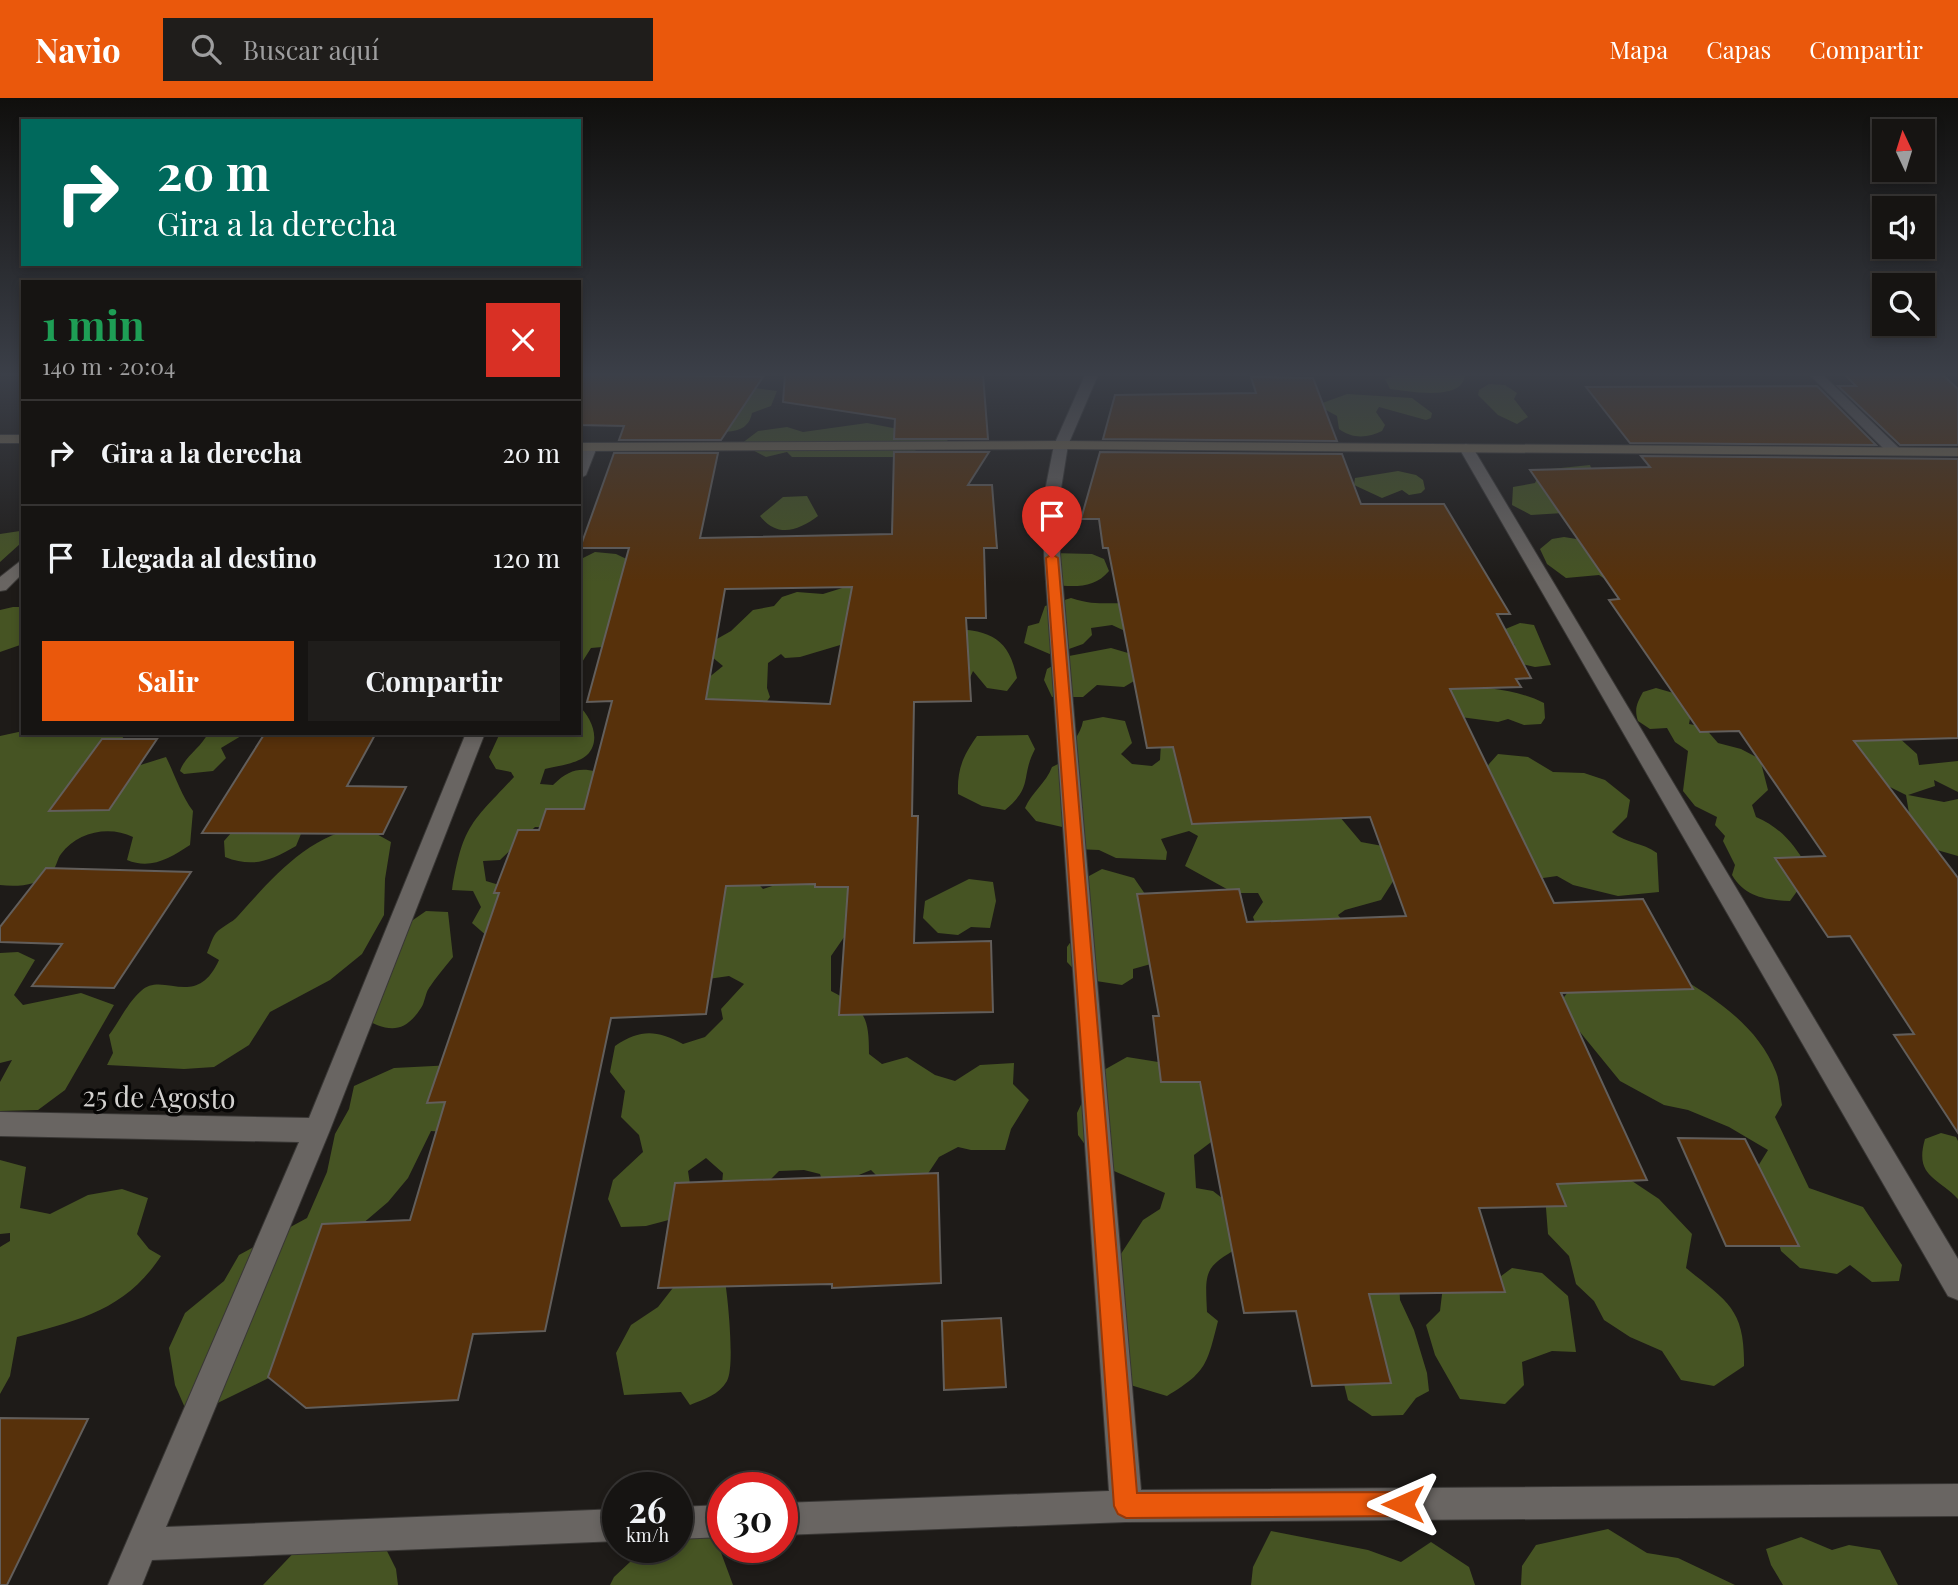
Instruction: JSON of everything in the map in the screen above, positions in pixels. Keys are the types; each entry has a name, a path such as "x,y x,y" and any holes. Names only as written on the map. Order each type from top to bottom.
{"street":[{"path":"1887,444 1894,451"},
{"path":"1061,445 1051,501 1052,558 1126,1506"},
{"path":"581,466 585,447 1061,445 1958,452"},
{"path":"1466,448 1958,1286"},
{"path":"0,586 21,566"},
{"path":"125,1585 317,1130 475,735"},
{"name":"25 de Agosto","path":"0,1124 317,1130"},
{"path":"798,1518 1126,1506 1958,1500"},
{"path":"143,1544 602,1526"}],"green space":[{"path":"742,444 940,444 920,447 907,457 792,457 787,452 766,457"},
{"path":"1590,465 1604,501 1563,513 1531,515 1512,505 1513,487 1535,483 1541,470"},
{"path":"1398,471 1416,475 1423,480 1425,489 1421,493 1409,495 1402,490 1382,498 1354,485 1355,478"},
{"path":"807,496 818,516 803,525 781,530 760,516 783,497"},
{"path":"20,531 21,543 0,562 0,534"},
{"path":"1564,537 1589,541 1619,589 1599,575 1566,578 1547,564 1540,549 1552,539"},
{"path":"595,552 616,554 633,562 614,646 591,648 581,664 581,566 583,558"},
{"path":"1052,553 1092,554 1104,559 1109,571 1098,581 1091,583 1077,586 1054,585"},
{"path":"855,584 857,640 800,657 785,658 781,654 768,663 767,688 770,697 763,707 701,701 697,687 723,666 706,652 708,644 731,631 753,610 774,606 782,597 797,592 823,594"},
{"path":"1071,598 1093,603 1129,604 1125,631 1112,625 1091,628 1092,635 1083,644 1052,655 1024,643 1028,626 1039,623 1045,606"},
{"path":"21,607 21,645 0,652 0,610"},
{"path":"1520,623 1534,625 1551,665 1535,667 1517,663 1511,650 1515,645 1504,637 1503,630"},
{"path":"952,629 988,635 1003,646 1014,665 1017,678 1007,691 987,688 973,671 969,680"},
{"path":"1111,648 1128,653 1133,666 1134,681 1124,687 1097,685 1083,697 1052,697 1044,680 1047,669 1069,656"},
{"path":"1456,686 1524,695 1544,703 1545,718 1541,724 1524,725 1508,719 1498,722 1453,716 1442,695"},
{"path":"1656,688 1677,694 1692,708 1689,724 1704,727 1718,743 1741,749 1760,759 1768,790 1752,805 1756,817 1786,837 1807,866 1803,883 1790,901 1773,900 1750,893 1732,875 1735,865 1723,841 1725,836 1715,825 1717,817 1695,806 1683,791 1688,751 1675,742 1667,728 1650,729 1638,721 1637,706 1643,692"},
{"path":"581,708 593,729 594,743 591,749 578,761 545,769 540,784 553,785 567,774 580,770 611,775 606,800 554,827 535,827 500,860 483,861 486,881 516,890 488,937 472,923 481,907 473,891 452,890 460,851 471,826 514,777 511,772 496,769 489,757 499,735 581,735"},
{"path":"1103,717 1125,721 1132,743 1121,754 1132,764 1152,766 1160,760 1161,743 1169,740 1334,810 1361,842 1388,847 1399,872 1381,900 1345,910 1338,915 1358,940 1257,928 1253,917 1263,902 1258,893 1234,893 1185,866 1198,836 1189,831 1161,839 1167,852 1166,860 1116,858 1099,850 1076,849 1071,829 1036,821 1025,808 1028,802 1052,767 1064,761 1083,721"},
{"path":"21,731 21,735 125,735 115,749 83,763 80,784 166,757 193,811 190,845 160,861 136,863 127,860 133,837 124,833 94,833 68,846 53,871 40,881 20,886 0,885 0,736"},
{"path":"207,735 243,735 221,748 226,758 213,771 184,774 180,771 182,766"},
{"path":"1028,735 1035,749 1023,788 1005,810 982,806 958,794 962,763 977,736"},
{"path":"1897,736 1917,754 1919,765 1958,761 1958,792 1934,780 1935,786 1908,795 1944,802 1958,799 1958,856 1937,850 1909,813 1906,795 1802,743"},
{"path":"1498,754 1528,757 1553,772 1584,773 1605,780 1630,800 1627,817 1612,832 1657,853 1659,892 1618,896 1573,885 1557,876 1536,879 1475,788"},
{"path":"239,824 303,829 296,846 269,859 244,862 225,857 224,841"},
{"path":"364,827 391,842 385,879 384,915 362,954 330,980 270,1012 249,1045 214,1067 184,1069 107,1065 113,1053 109,1035 141,991 159,984 190,987 200,983 210,975 219,960 207,953 216,933 236,918 264,887 309,848 344,831"},
{"path":"840,864 867,904 831,956 831,991 851,1003 863,1015 868,1031 869,1054 882,1064 907,1057 935,1075 955,1081 980,1065 1014,1063 1013,1084 1029,1100 1011,1129 1005,1150 971,1150 958,1147 939,1157 921,1184 893,1192 871,1170 825,1189 820,1174 804,1170 779,1171 761,1189 721,1195 723,1173 706,1158 688,1171 692,1197 680,1217 646,1226 621,1227 608,1199 613,1180 643,1152 639,1135 621,1117 625,1091 610,1072 615,1046 624,1040 649,1033 683,1044 705,1037 723,1019 721,1009 744,984 729,976 701,980 708,878 749,874 763,889"},
{"path":"1102,869 1134,878 1154,907 1158,962 1133,969 1133,978 1122,985 1083,979 1067,962 1067,947 1077,933 1078,882"},
{"path":"969,879 993,882 996,901 990,928 971,927 958,935 938,933 923,918 925,901"},
{"path":"426,911 448,912 453,957 429,988 421,1008 408,1023 401,1027 386,1028 361,1017 390,936"},
{"path":"18,952 35,960 14,995 23,1005 81,993 114,1005 65,1090 38,1110 0,1111 0,1082 12,1060 0,1063 0,953"},
{"path":"1674,974 1720,1003 1747,1027 1758,1041 1778,1080 1782,1105 1775,1117 1809,1188 1863,1207 1902,1265 1899,1281 1872,1282 1850,1265 1837,1274 1800,1268 1781,1251 1775,1228 1750,1179 1768,1150 1729,1127 1688,1110 1664,1105 1620,1081 1558,1005 1577,980"},
{"path":"1127,1057 1177,1065 1214,1096 1215,1139 1194,1155 1196,1188 1213,1191 1245,1216 1240,1247 1219,1260 1207,1279 1207,1312 1218,1321 1208,1357 1198,1373 1167,1396 1127,1384 1117,1260 1143,1220 1160,1209 1165,1193 1100,1165 1078,1135 1077,1113 1095,1075"},
{"path":"453,1065 462,1133 431,1131 408,1178 388,1202 321,1259 283,1371 189,1417 175,1385 169,1348 185,1313 224,1281 239,1255 307,1218 327,1172 335,1134 349,1109 354,1086 394,1068"},
{"path":"1504,1131 1614,1169 1659,1199 1692,1234 1686,1268 1723,1299 1737,1319 1744,1347 1744,1366 1714,1386 1681,1380 1662,1351 1630,1337 1604,1320 1594,1301 1576,1284 1569,1256 1548,1234 1545,1195"},
{"path":"1941,1133 1956,1137 1958,1141 1958,1199 1925,1169 1922,1152 1925,1139"},
{"path":"0,1160 26,1167 20,1208 50,1214 88,1195 122,1189 148,1198 137,1234 149,1249 161,1256 147,1275 116,1301 80,1318 17,1337 10,1376 0,1394 0,1247 10,1241 10,1233 0,1234"},
{"path":"1398,1262 1400,1300 1414,1330 1427,1373 1429,1391 1416,1398 1403,1415 1372,1416 1348,1400 1341,1372 1358,1289"},
{"path":"1512,1268 1542,1273 1568,1296 1576,1352 1552,1351 1522,1362 1524,1385 1505,1404 1460,1399 1435,1355 1426,1325 1440,1311 1443,1286 1493,1282"},
{"path":"683,1275 725,1281 731,1348 727,1381 715,1393 690,1405 681,1392 624,1395 616,1353 631,1325 658,1307"},
{"path":"374,1525 396,1569 398,1585 263,1585 303,1543"},
{"path":"1608,1529 1647,1553 1678,1558 1735,1585 1521,1585 1522,1566 1536,1545"},
{"path":"1271,1531 1368,1550 1401,1562 1431,1542 1469,1567 1475,1585 1251,1585 1253,1567"},
{"path":"707,1532 707,1563 725,1563 733,1585 610,1585 614,1577 629,1563 693,1563 693,1533"},
{"path":"1801,1537 1832,1550 1849,1545 1880,1550 1898,1585 1783,1585 1771,1565 1766,1549"}],"building":[{"path":"1899,444 1958,444 1958,445"},
{"path":"894,452 989,452 968,485 992,485 997,548 984,548 986,618 966,618 971,701 914,702 912,816 918,816 914,943 991,941 993,1012 839,1015 848,887 815,887 815,884 726,886 706,1014 611,1018 545,1331 473,1334 458,1400 306,1408 268,1377 322,1224 410,1220 445,1102 427,1103 499,893 494,893 518,830 539,830 546,809 584,809 612,701 587,702 629,548 581,548 581,545 614,453 718,453 700,538 892,534","holes":["852,587 830,704 706,699 725,589"]},
{"path":"1100,452 1342,454 1361,504 1444,504 1510,614 1497,614 1531,678 1516,679 1521,687 1450,689 1554,903 1643,899 1693,989 1561,993 1647,1180 1557,1184 1566,1206 1479,1208 1505,1292 1369,1294 1391,1383 1312,1386 1296,1311 1244,1313 1200,1082 1161,1082 1153,1016 1159,1016 1137,894 1239,889 1247,922 1406,916 1370,817 1192,824 1173,747 1147,748 1108,548 1103,548 1099,519 1081,519"},
{"path":"1641,456 1958,459 1958,738 1854,741 1958,878 1958,1133 1894,1035 1914,1034 1850,936 1828,937 1775,858 1825,856 1739,731 1700,732 1609,600 1619,599 1530,470 1650,467"},
{"path":"264,735 375,735 347,786 406,787 383,834 202,833"},
{"path":"102,739 157,739 109,810 49,811"},
{"path":"46,868 191,872 114,988 32,986 62,944 0,942 0,927"},
{"path":"1678,1138 1745,1139 1799,1246 1726,1246"},
{"path":"938,1173 941,1283 832,1288 832,1284 658,1288 675,1183"},
{"path":"1001,1318 1006,1387 944,1390 942,1321"},
{"path":"0,1418 88,1419 7,1585 0,1585"}],"route":[{"path":"1052,558 1126,1506 1403,1504"}]}
